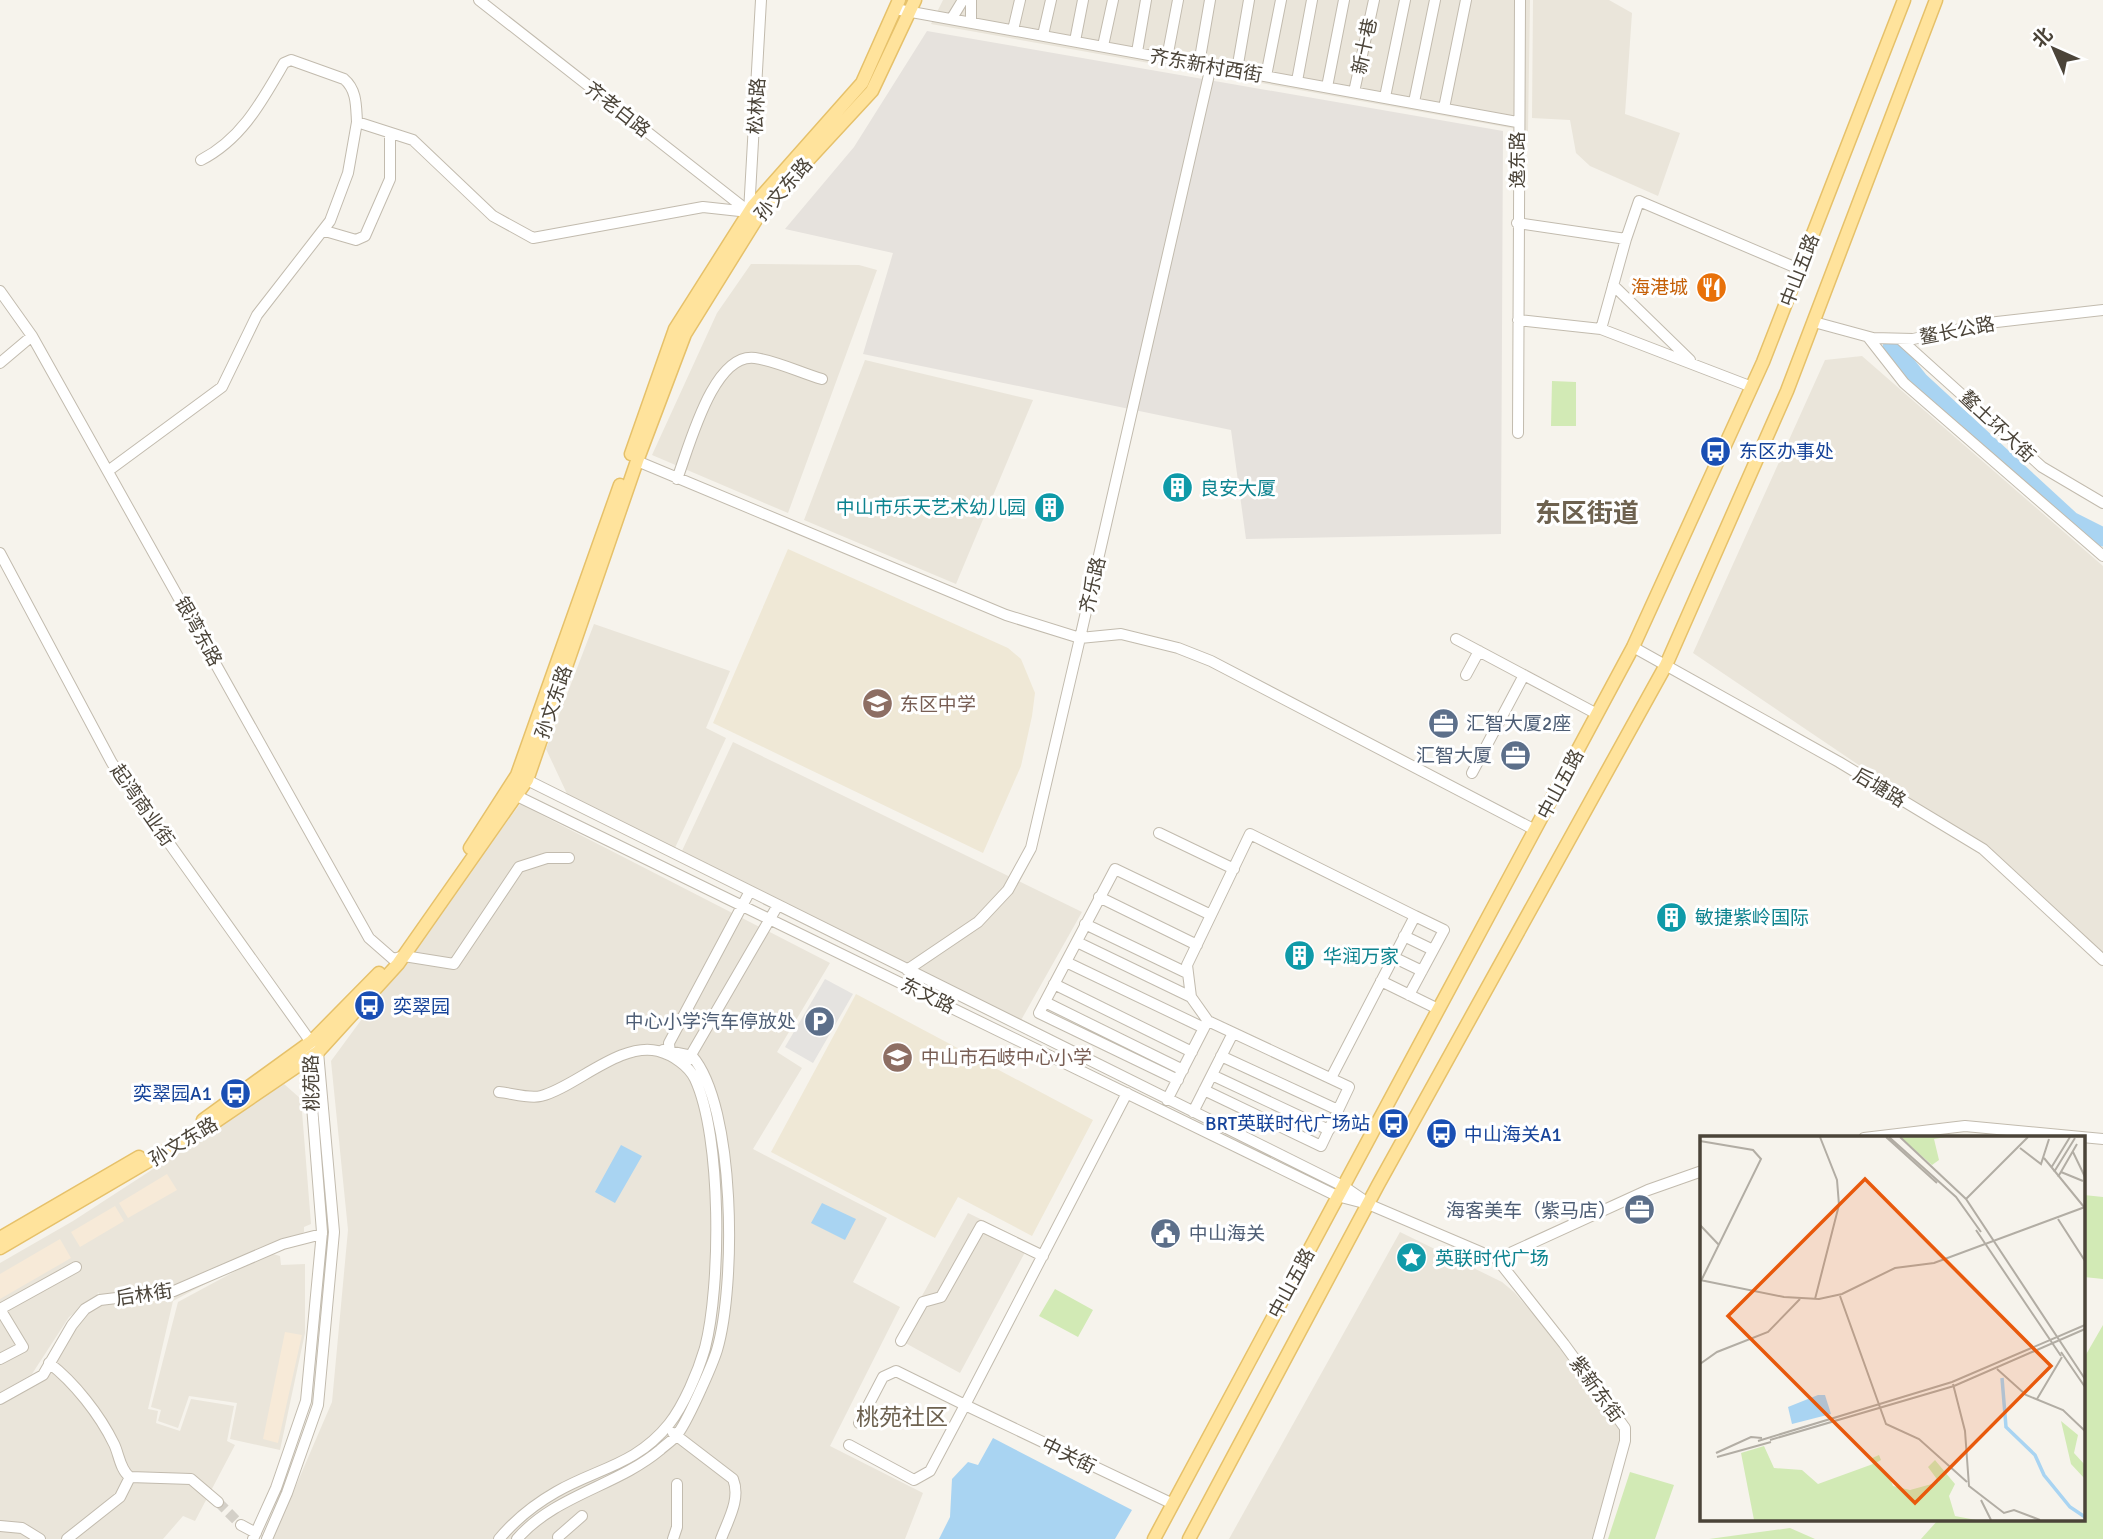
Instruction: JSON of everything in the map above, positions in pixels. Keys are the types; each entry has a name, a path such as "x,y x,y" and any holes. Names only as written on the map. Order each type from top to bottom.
{"main road":[{"name":"中山五路","path":"1154,1539 1633,648 1752,387 1904,0"},
{"name":"中山五路","path":"1189,1539 1368,1204 1666,665 1787,391 1936,0"},
{"name":"孙文东路","path":"398,958 517,775 675,329 753,215 862,83 897,5"},
{"name":"孙文东路","path":"0,1248 215,1122 312,1051 398,958 517,796 527,780 637,461 685,334 753,215 872,91 912,6"},
{"name":"孙文东路","path":"0,1238 208,1117 312,1051"}],"street":[{"name":"齐老白路","path":"479,0 753,215"},
{"name":"松林路","path":"753,215 761,0"},
{"path":"952,18 963,0"},
{"path":"971,0 971,21"},
{"path":"1013,30 1020,0"},
{"path":"1043,35 1051,0"},
{"path":"1075,41 1083,0"},
{"path":"1103,46 1113,0"},
{"path":"1137,52 1146,0"},
{"path":"1167,58 1178,0"},
{"path":"1199,64 1210,0"},
{"path":"1237,70 1249,0"},
{"path":"1266,76 1280,0"},
{"path":"1297,81 1312,0"},
{"path":"1327,87 1344,0"},
{"name":"新十巷","path":"1354,92 1374,0"},
{"path":"1385,97 1405,0"},
{"path":"1414,102 1435,0"},
{"path":"1444,108 1466,0"},
{"name":"逸东路","path":"1518,433 1517,122 1520,0"},
{"name":"齐东新村西街","path":"897,5 912,6 952,18 1013,30 1517,122"},
{"path":"108,471 222,387 257,315 325,231 348,173 357,122 356,99 350,85 344,79 286,60 259,108 240,131 218,151 201,160"},
{"name":"齐乐路","path":"637,461 1006,615 1080,638 1211,66"},
{"path":"357,122 413,140 493,216 533,238 703,207 753,215"},
{"path":"325,231 356,240 365,236 390,179 390,133"},
{"path":"1601,328 1639,201 1799,269"},
{"path":"1517,223 1626,239"},
{"path":"1613,285 1694,363"},
{"name":"银湾东路","path":"0,291 32,336 369,938 398,958"},
{"name":"鳌长公路","path":"1814,322 1868,337 1900,339 1988,323 2103,310"},
{"path":"1518,320 1601,328 1752,387"},
{"path":"0,363 32,336"},
{"path":"1868,337 1904,383 2103,556"},
{"name":"鳌土环大街","path":"1900,339 2042,467 2103,503"},
{"path":"677,479 716,380 736,362 753,357 822,379"},
{"name":"起湾商业街","path":"0,553 113,763 312,1051"},
{"path":"908,970 978,922 1008,890 1031,848 1080,638 1121,634 1178,648 1211,662 1535,831"},
{"path":"1455,639 1597,714"},
{"name":"后塘路","path":"1633,648 1839,762 1983,849 2103,960"},
{"path":"1466,675 1479,652"},
{"path":"1472,773 1524,676"},
{"name":"东文路","path":"527,780 1193,1112 1340,1191"},
{"name":"东文路","path":"517,796 1127,1093 1340,1191"},
{"path":"1159,833 1234,869"},
{"path":"1206,1025 1191,998 1186,973 1250,834 1444,930 1409,995"},
{"path":"398,958 454,964 519,867 547,858 569,858"},
{"path":"1178,1080 1039,1013 1115,869 1211,915"},
{"path":"668,1050 669,1043 750,891"},
{"path":"1099,897 1197,945"},
{"path":"654,1050 679,1061 692,1056 778,905"},
{"path":"1331,1078 1415,916"},
{"path":"1085,924 1186,973"},
{"path":"1404,936 1433,950"},
{"path":"1077,942 1191,998"},
{"path":"1393,957 1422,971"},
{"path":"1066,962 1206,1025 1233,1033 1349,1087 1321,1146 1204,1090"},
{"path":"1381,981 1438,1009"},
{"path":"1054,984 1192,1052"},
{"path":"1045,1002 1183,1070"},
{"path":"1167,1100 1206,1025"},
{"path":"1193,1112 1233,1033"},
{"path":"499,1092 540,1097 622,1056 654,1050 668,1050 692,1056 706,1074 720,1116 725,1153 727,1273 717,1352 676,1436 642,1464 553,1510 517,1539"},
{"path":"499,1539 532,1508 557,1492 630,1459 665,1428 700,1363 715,1280 713,1175 708,1121 695,1079 668,1050"},
{"name":"桃苑路","path":"267,1539 287,1493 318,1405 324,1277 312,1051"},
{"name":"桃苑路","path":"255,1536 276,1488 306,1401 324,1277 334,1232 312,1051"},
{"path":"1221,1056 1338,1110"},
{"path":"1212,1075 1329,1130"},
{"path":"849,1445 915,1480 930,1471 1127,1093"},
{"path":"1881,1136 1965,1126 2078,1136"},
{"path":"1340,1191 1497,1259 1528,1248 1637,1195 1700,1172"},
{"path":"901,1340 922,1302 941,1297 981,1226 1043,1256"},
{"name":"后林街","path":"0,1399 43,1375 85,1309 100,1300 174,1291 283,1244 322,1234"},
{"name":"紫新东街","path":"1497,1259 1625,1428 1625,1441 1598,1539"},
{"path":"0,1359 23,1347 0,1309 76,1267"},
{"path":"49,1363 66,1376 102,1425 113,1442 125,1474 130,1477 191,1479 218,1502"},
{"name":"中关街","path":"859,1423 883,1377 889,1372 897,1371 1173,1504"},
{"path":"665,1428 733,1479 737,1488 735,1504 720,1539"},
{"path":"67,1539 120,1497 130,1477"},
{"path":"673,1539 677,1527 677,1484"},
{"path":"558,1538 582,1516"},
{"path":"0,1525 22,1528 40,1539"},
{"path":"241,1525 255,1536"}],"shaded area":[{"path":"943,0 1530,0 1528,131 931,24"},
{"path":"1533,0 1609,0 1632,13 1625,114 1680,133 1658,196 1590,166 1576,153 1570,120 1532,118"},
{"path":"927,31 1503,131 1501,534 1246,539 1231,430 863,354 893,253 785,229 854,147"},
{"path":"751,264 859,265 877,270 788,513 652,455 717,313"},
{"path":"1862,356 2103,566 2103,960 1983,849 1693,653 1825,360"},
{"path":"865,360 1033,400 956,584 804,520"},
{"name":"东区中学","path":"788,549 1008,648 1021,659 1035,693 1032,716 1021,766 983,853 713,723"},
{"path":"594,624 730,671 706,728 726,738 674,850 569,798 546,749"},
{"path":"733,742 1082,912 1020,1022 681,853"},
{"name":"奕翠园","path":"520,804 830,963 777,1052 802,1068 753,1149 887,1218 853,1282 900,1307 830,1446 923,1493 905,1539 273,1539 332,1402 348,1230 331,1061"},
{"name":"中心小学汽车停放处","path":"825,979 853,994 813,1063 785,1047"},
{"name":"中山市石岐中心小学","path":"856,994 1093,1120 1032,1236 958,1197 935,1238 771,1152"},
{"path":"284,1084 301,1099 311,1224 304,1227 304,1232 173,1301 148,1409 158,1411 156,1423 180,1431 191,1399 234,1406 227,1441 235,1445 195,1521 183,1516 163,1539 0,1539 0,1403 46,1376 85,1315 103,1303 98,1292 97,1297 69,1317 32,1374 0,1393 0,1263 73,1221"},
{"path":"167,1174 177,1190 128,1218 119,1203"},
{"path":"115,1206 124,1221 80,1247 71,1232"},
{"path":"968,1213 1030,1243 960,1373 898,1339"},
{"path":"1400,1232 1502,1282 1514,1292 1555,1339 1622,1433 1592,1539 1229,1539"},
{"path":"60,1239 71,1258 0,1299 0,1274"},
{"path":"269,1253 280,1256 281,1265 305,1264 305,1333 280,1450 230,1439 237,1403 189,1396 178,1428 158,1421 161,1410 151,1407 178,1302"},
{"path":"285,1332 302,1335 278,1443 263,1439"}],"green space":[{"path":"1552,381 1576,382 1576,426 1551,426"},
{"path":"2086,1195 2103,1197 2103,1279 2086,1277"},
{"path":"1055,1289 1093,1310 1078,1337 1039,1316"},
{"path":"2103,1325 2103,1539 1921,1539 1936,1522 2086,1522 2086,1355"},
{"path":"1630,1472 1674,1485 1655,1539 1608,1539"},
{"path":"1790,1528 1815,1539 1709,1539"}],"water":[{"path":"621,1145 642,1156 615,1203 595,1192"},
{"path":"822,1203 856,1219 845,1240 811,1223"},
{"path":"993,1438 1132,1510 1115,1539 939,1539 950,1517 952,1479 968,1462 978,1465"}],"waterway":[{"path":"1892,347 1919,381 2071,521 2103,537"}],"tunnel":[{"path":"218,1502 241,1525"}],"place":[{"name":"海港城","path":"1711,287"},
{"name":"东区办事处","path":"1716,451"},
{"name":"良安大厦","path":"1177,488"},
{"name":"中山市乐天艺术幼儿园","path":"1049,507"},
{"name":"东区中学","path":"877,704"},
{"name":"汇智大厦2座","path":"1443,723"},
{"name":"汇智大厦","path":"1515,755"},
{"name":"敏捷紫岭国际","path":"1672,917"},
{"name":"华润万家","path":"1300,956"},
{"name":"奕翠园","path":"370,1006"},
{"name":"中心小学汽车停放处","path":"819,1021"},
{"name":"中山市石岐中心小学","path":"898,1057"},
{"name":"奕翠园A1","path":"235,1093"},
{"name":"BRT英联时代广场站","path":"1393,1123"},
{"name":"中山海关A1","path":"1441,1134"},
{"name":"海客美车（紫马店）","path":"1640,1210"},
{"name":"中山海关","path":"1166,1233"},
{"name":"英联时代广场","path":"1412,1258"}],"district":[{"name":"东区街道","path":"1587,513"},
{"name":"桃苑社区","path":"902,1417"}]}
